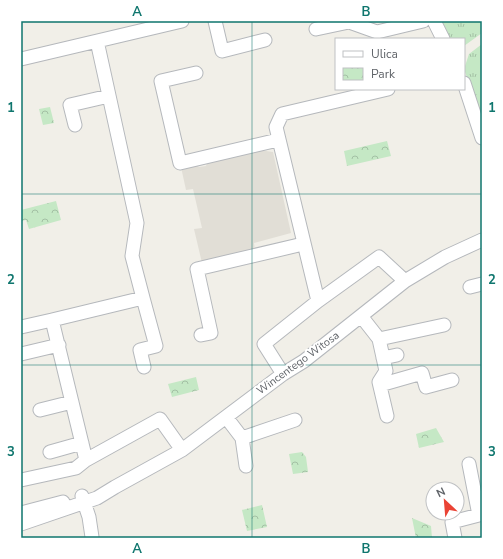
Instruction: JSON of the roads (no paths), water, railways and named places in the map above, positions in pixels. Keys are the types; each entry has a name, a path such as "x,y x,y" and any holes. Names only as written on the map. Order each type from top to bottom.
{"street":[{"path":"21,59 182,21"},
{"path":"215,21 222,51 265,40"},
{"path":"316,29 349,22 377,32 424,21"},
{"path":"434,21 442,38"},
{"path":"97,41 137,224 132,256 156,346 140,350 144,367"},
{"path":"196,73 162,81 180,162 278,140"},
{"path":"465,86 482,138"},
{"path":"318,301 303,244 276,127 282,114 384,90"},
{"path":"75,126 70,105 109,96"},
{"name":"Wincentego Witosa","path":"21,513 83,499 97,498 114,487 182,450 283,374 304,361 405,281 445,257 482,240"},
{"path":"201,335 211,333 196,269 303,244"},
{"path":"283,374 264,344 318,301 379,256 405,281"},
{"path":"21,327 142,298"},
{"path":"361,316 379,339 386,371 379,382 387,416"},
{"path":"52,320 86,460"},
{"path":"379,339 444,325"},
{"path":"21,354 58,345"},
{"path":"383,358 397,355"},
{"path":"380,385 422,374 426,387 452,380"},
{"path":"40,410 72,402"},
{"path":"226,417 242,438 246,466"},
{"path":"21,480 76,468 86,460 160,419 182,450"},
{"path":"242,438 295,420"},
{"path":"50,452 82,443"},
{"path":"455,538 452,522 479,515 469,464"},
{"path":"83,499 89,517 92,537"},
{"name":"Wincentego Witosa","path":"21,524 83,499"}]}
